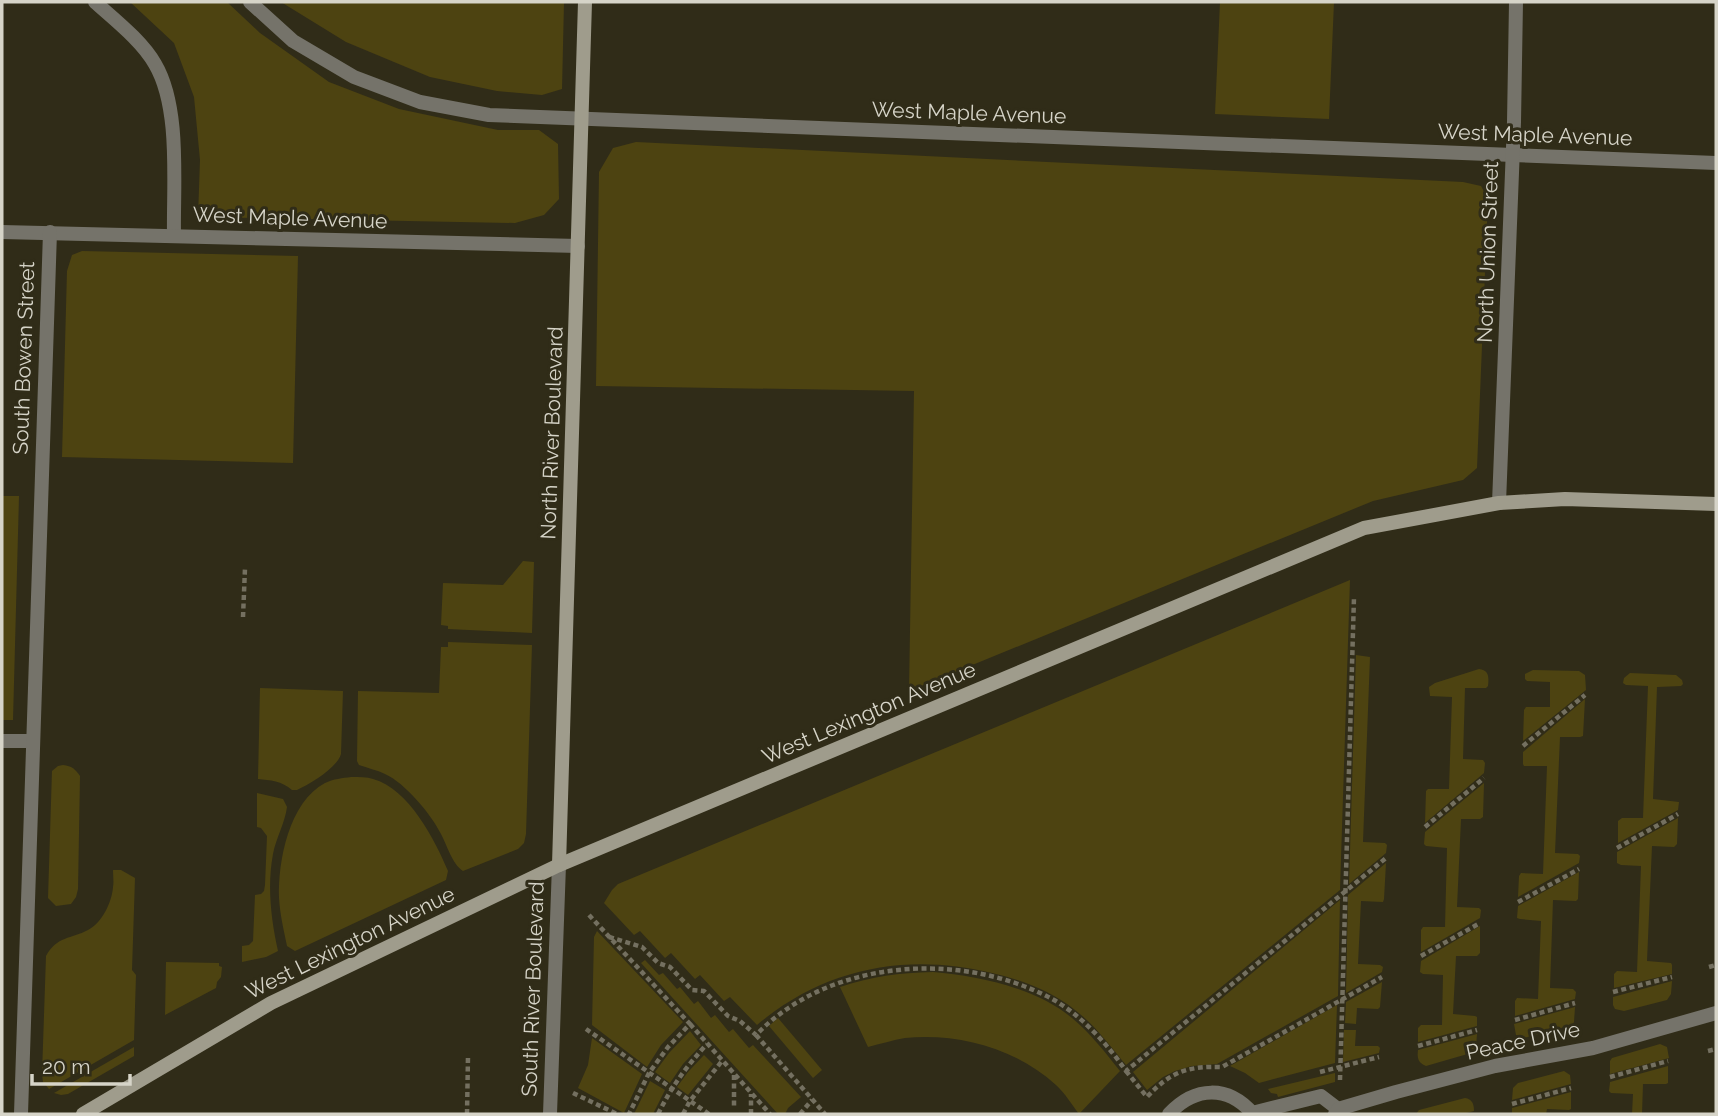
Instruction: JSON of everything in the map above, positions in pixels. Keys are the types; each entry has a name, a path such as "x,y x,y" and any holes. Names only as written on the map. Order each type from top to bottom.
{"main road":[{"name":"North River Boulevard","path":"559,865 585,2"},
{"name":"West Lexington Avenue","path":"83,1114 271,1003 559,865 1364,528 1499,503 1565,499 1716,504"}],"street":[{"path":"95,2 134,37 155,64 166,89 173,120 174,236"},
{"name":"West Maple Avenue","path":"250,2 293,41 354,77 420,102 489,115 1716,163"},
{"name":"North Union Street","path":"1499,503 1516,2"},
{"name":"West Maple Avenue","path":"2,232 578,247"},
{"name":"South Bowen Street","path":"21,1114 50,232"},
{"path":"2,741 33,741"},
{"name":"South River Boulevard","path":"550,1114 559,865"},
{"name":"Peace Drive","path":"1253,1114 1321,1096 1337,1112 1396,1092 1495,1066 1593,1048 1716,1013"},
{"path":"1169,1114 1179,1103 1194,1095 1210,1093 1226,1095 1241,1102 1253,1114"}],"path":[{"path":"243,617 245,568"},
{"path":"1340,1081 1353,597"},
{"path":"1523,746 1585,695"},
{"path":"1425,827 1484,778"},
{"path":"1617,848 1678,814"},
{"path":"1126,1072 1386,858"},
{"path":"1518,902 1579,869"},
{"path":"589,915 770,1114"},
{"path":"1420,956 1480,923"},
{"path":"610,937 642,947 658,963 670,967 692,990 704,991 728,1016 740,1021 756,1035 825,1114"},
{"path":"1709,967 1716,965"},
{"path":"756,1035 789,1007 840,983 900,969 948,969 971,972 1027,987 1056,1002 1100,1040 1147,1097 1160,1083 1182,1071 1195,1067 1233,1069"},
{"path":"1222,1067 1382,977"},
{"path":"1613,992 1672,977"},
{"path":"1515,1020 1575,1003"},
{"path":"629,1114 649,1073 668,1047 690,1024"},
{"path":"586,1029 709,1114"},
{"path":"1418,1046 1477,1030"},
{"path":"658,1114 686,1066 707,1044"},
{"path":"1708,1051 1716,1049"},
{"path":"467,1114 468,1056"},
{"path":"1315,1073 1379,1057"},
{"path":"683,1114 722,1061"},
{"path":"1610,1077 1668,1061"},
{"path":"734,1074 734,1105"},
{"path":"1512,1104 1572,1088"},
{"path":"569,1091 617,1114"},
{"path":"751,1093 751,1114"},
{"path":"800,1114 812,1100"}],"shaded area":[{"path":"130,2 227,2 260,33 329,82 399,109 498,130 539,130 558,144 559,199 544,215 515,223 198,217 200,160 194,97 174,43"},
{"path":"281,2 564,2 562,89 542,95 497,91 430,77 346,42"},
{"path":"1220,2 1334,2 1329,119 1215,114"},
{"path":"636,142 1463,182 1481,186 1488,199 1477,468 1463,480 1373,501 909,691 914,391 596,386 599,172 613,148"},
{"path":"82,251 298,256 293,463 62,457 67,271 72,255"},
{"path":"2,496 19,496 13,720 2,720"},
{"path":"523,561 534,562 532,633 448,629 448,626 441,625 443,583 503,585"},
{"path":"1350,580 1340,890 1126,1065 1089,1022 1056,997 1014,979 960,967 898,965 838,978 810,990 757,1025 730,997 724,1001 700,975 695,979 671,953 665,958 640,931 634,935 604,903 618,884"},
{"path":"448,642 532,645 524,843 518,849 463,871 453,859 431,817 417,800 393,778 359,765 357,761 358,691 439,693 441,647 448,647"},
{"path":"1356,655 1370,657 1363,842 1387,845 1386,853 1349,884"},
{"path":"1479,669 1488,674 1488,686 1465,688 1463,759 1483,760 1484,773 1425,823 1426,791 1449,789 1452,697 1430,696 1429,687"},
{"path":"1533,670 1579,671 1585,675 1586,690 1523,741 1526,707 1550,707 1550,682 1525,679 1525,674"},
{"path":"1630,673 1676,675 1682,680 1681,686 1657,687 1653,799 1679,802 1678,810 1618,843 1618,821 1622,818 1643,818 1648,686 1623,683"},
{"path":"260,688 343,691 341,754 329,770 297,790 258,779"},
{"path":"1585,699 1583,736 1560,737 1555,853 1578,854 1579,863 1518,897 1521,873 1543,874 1547,766 1524,766 1523,752"},
{"path":"63,765 73,768 80,776 78,889 71,904 56,906 48,898 52,771"},
{"path":"351,777 371,778 398,793 409,804 443,859 448,871 446,880 295,951 287,946 279,898 281,867 288,834 302,804 313,792 325,783"},
{"path":"1484,783 1483,817 1461,819 1457,907 1479,908 1480,918 1421,952 1423,927 1445,927 1447,848 1426,846 1425,832"},
{"path":"257,793 283,799 287,807 274,848 270,878 278,951 266,957 242,962 242,946 253,941 255,895 264,891 265,885 267,836 257,827"},
{"path":"1678,818 1677,844 1674,847 1652,846 1647,961 1671,963 1672,974 1614,988 1614,974 1617,971 1637,972 1641,866 1617,863 1617,852"},
{"path":"1386,863 1383,902 1361,901 1358,964 1380,965 1383,967 1382,972 1346,993 1348,895"},
{"path":"113,870 121,870 135,878 132,970 136,975 134,1040 49,1089 43,1082 42,1074 46,956 60,941 88,930 102,917 112,893"},
{"path":"1579,872 1578,899 1553,900 1550,988 1573,989 1576,992 1575,999 1515,1016 1517,998 1538,999 1541,921 1517,918 1518,906"},
{"path":"1340,900 1338,996 1217,1064 1192,1066 1175,1071 1147,1090 1133,1072"},
{"path":"1480,926 1480,953 1477,956 1456,956 1453,1014 1477,1017 1477,1026 1418,1042 1418,1028 1421,1025 1442,1025 1443,975 1423,974 1420,972 1421,961"},
{"path":"597,931 683,1022 661,1045 647,1067 592,1025 594,937"},
{"path":"645,960 659,975 663,973 677,989 680,987 694,1004 698,1001 711,1018 715,1015 729,1032 733,1029 749,1048 753,1045 801,1097 785,1114 778,1114 641,963"},
{"path":"166,962 219,963 222,967 221,977 216,988 165,1015"},
{"path":"933,972 988,980 1042,999 1079,1024 1120,1071 1079,1114 1059,1088 1040,1072 1023,1061 985,1046 946,1038 925,1037 905,1038 868,1047 840,987 886,976"},
{"path":"1672,981 1671,994 1667,1000 1624,1011 1615,1009 1613,1005 1613,997"},
{"path":"1382,982 1380,1007 1357,1008 1356,1024 1345,1023 1346,1002"},
{"path":"1337,1005 1335,1063 1259,1083 1230,1066"},
{"path":"1575,1007 1572,1025 1524,1038 1516,1035 1514,1024"},
{"path":"778,1018 822,1070 813,1078 769,1026"},
{"path":"1344,1030 1356,1030 1355,1046 1378,1046 1379,1053 1343,1062"},
{"path":"690,1031 701,1045 670,1083 655,1072"},
{"path":"1477,1034 1476,1047 1471,1053 1426,1066 1419,1060 1418,1050"},
{"path":"592,1038 642,1074 624,1113 578,1088 588,1065"},
{"path":"1660,1044 1667,1047 1669,1058 1610,1074 1612,1058"},
{"path":"134,1047 134,1056 68,1094 54,1093"},
{"path":"704,1055 713,1064 688,1095 677,1087"},
{"path":"1668,1066 1668,1083 1643,1084 1642,1114 1632,1114 1633,1094 1609,1091 1610,1082"},
{"path":"1564,1071 1570,1075 1571,1084 1512,1100 1513,1088 1518,1083"},
{"path":"1335,1073 1335,1082 1278,1097 1268,1089"},
{"path":"650,1081 665,1090 653,1114 634,1114"},
{"path":"1571,1092 1569,1110 1547,1109 1546,1114 1512,1114 1512,1108"},
{"path":"1465,1098 1472,1102 1474,1111 1462,1114 1416,1114 1419,1110"}]}
